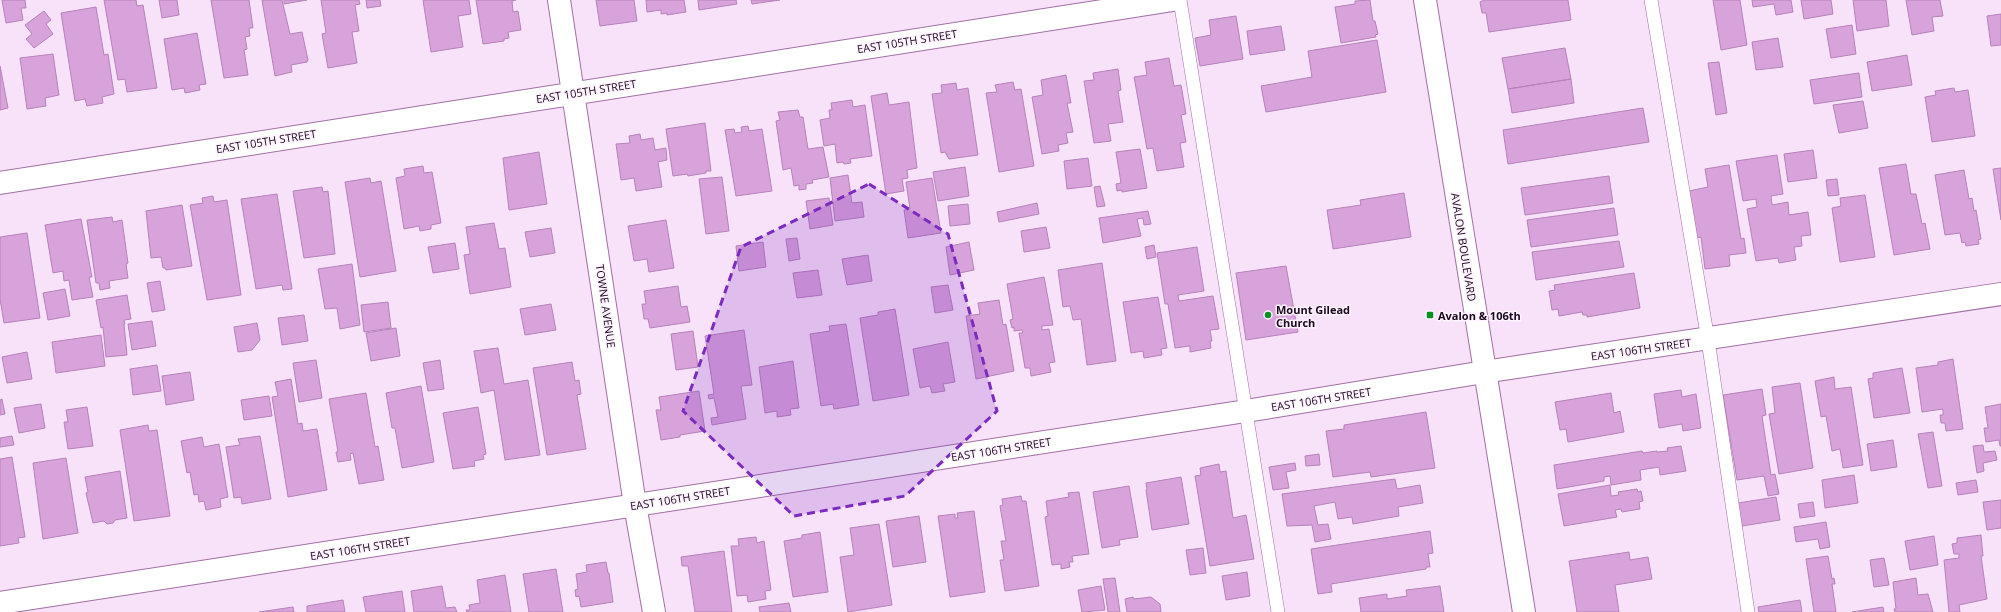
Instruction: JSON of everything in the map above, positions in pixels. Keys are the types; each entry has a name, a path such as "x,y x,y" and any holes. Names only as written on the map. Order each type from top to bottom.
{"street":[{"name":"TOWNE AVENUE","path":"559,0 635,505 654,612"},
{"name":"EAST 105TH STREET","path":"0,183 574,92 1173,0"},
{"name":"AVALON BOULEVARD","path":"1425,0 1524,612"},
{"name":"EAST 106TH STREET","path":"0,603 1246,411 1484,372 1708,340 2001,294"}],"lane":[{"path":"1180,0 1278,612"},
{"path":"1651,0 1708,340 1748,612"}],"highlighted area":[{"path":"869,184 948,234 997,411 905,496 794,516 683,411 741,247"}],"building":[{"path":"2,0 25,0 26,8 21,8 23,20 6,23"},
{"path":"104,0 136,0 137,6 143,5 157,88 127,92 125,79 118,80"},
{"path":"159,0 177,0 179,15 162,18"},
{"path":"211,0 249,0 253,28 249,28 250,36 245,37 247,49 244,50 248,75 224,78"},
{"path":"262,0 282,0 290,34 302,32 308,60 307,62 291,65 292,72 275,76"},
{"path":"284,0 307,0 284,4"},
{"path":"321,0 359,0 360,4 355,5 359,31 352,32 357,63 328,68 322,34 326,33"},
{"path":"366,0 380,0 381,6 367,8"},
{"path":"423,0 469,0 471,14 458,16 463,47 431,52"},
{"path":"476,0 516,0 512,1 513,12 518,11 521,30 508,32 509,38 504,39 504,41 483,44"},
{"path":"596,0 634,0 637,21 600,26"},
{"path":"646,0 684,0 686,12 667,15 667,13 661,14 661,10 647,12"},
{"path":"698,0 736,0 737,4 699,10"},
{"path":"751,0 780,0 752,4"},
{"path":"1370,0 1373,21 1375,21 1378,34 1375,35 1376,37 1341,43 1335,7 1355,4 1355,1"},
{"path":"1484,0 1568,0 1571,20 1489,32 1486,13 1482,13 1480,2"},
{"path":"1713,0 1740,0 1747,45 1721,50"},
{"path":"1752,0 1791,0 1793,12 1776,15 1774,4 1753,7"},
{"path":"1801,0 1831,0 1833,14 1804,19"},
{"path":"1853,0 1886,0 1889,26 1857,31"},
{"path":"1906,0 1940,0 1943,16 1932,17 1934,31 1912,35"},
{"path":"96,7 104,55 108,54 114,94 102,97 103,103 87,106 85,99 75,101 61,13"},
{"path":"44,11 51,20 46,24 53,34 34,48 26,39 32,34 25,25"},
{"path":"2001,14 2001,45 1991,46 1987,16"},
{"path":"1236,16 1243,59 1200,66 1195,38 1211,35 1209,20"},
{"path":"1852,25 1856,54 1831,58 1826,29"},
{"path":"1281,26 1285,50 1250,55 1247,31"},
{"path":"197,33 206,84 199,85 200,90 185,93 184,88 172,90 164,39"},
{"path":"1778,38 1783,67 1756,70 1752,42"},
{"path":"1377,40 1386,92 1266,112 1261,86 1312,77 1308,51"},
{"path":"1565,48 1571,79 1508,89 1502,58"},
{"path":"53,54 59,95 45,98 46,106 27,109 20,58"},
{"path":"1907,55 1912,85 1872,91 1867,62"},
{"path":"1169,58 1174,86 1181,85 1186,114 1181,115 1186,142 1180,143 1184,167 1157,171 1153,148 1147,149 1134,77 1147,75 1145,62"},
{"path":"1719,62 1727,113 1716,115 1708,63"},
{"path":"0,66 8,108 0,110"},
{"path":"1118,69 1121,90 1118,91 1123,122 1108,124 1111,141 1094,143 1084,81 1094,80 1093,73"},
{"path":"1859,73 1862,97 1814,104 1810,80"},
{"path":"1066,75 1071,103 1067,103 1073,132 1066,133 1068,143 1058,145 1059,151 1042,154 1032,97 1043,95 1041,80"},
{"path":"1571,79 1574,103 1512,113 1508,89"},
{"path":"1013,82 1015,90 1021,89 1034,166 999,172 986,93 997,92 995,85"},
{"path":"956,83 957,90 968,88 978,155 949,159 945,152 941,153 932,94 942,93 941,85"},
{"path":"1954,88 1955,92 1968,90 1975,136 1932,142 1925,97 1936,95 1935,91"},
{"path":"887,93 889,105 909,102 917,168 907,170 908,178 902,179 904,191 886,194 871,96"},
{"path":"852,100 853,107 865,105 872,156 850,159 851,163 837,163 835,144 824,146 820,120 830,118 829,110 832,110 831,103"},
{"path":"1863,101 1868,128 1839,133 1833,105"},
{"path":"1643,108 1649,142 1508,164 1503,130"},
{"path":"798,110 800,117 803,117 808,149 823,147 829,177 812,180 813,183 806,184 806,189 799,190 799,185 794,186 791,168 783,170 776,121 780,120 778,112"},
{"path":"705,123 711,171 688,176 687,174 673,176 666,129"},
{"path":"748,126 749,131 762,129 772,191 736,196 725,130 734,129 735,133 742,132 741,127"},
{"path":"640,134 641,140 653,138 655,150 666,148 667,160 658,162 662,187 636,191 634,178 621,180 616,144 630,143 629,136"},
{"path":"1140,149 1147,188 1122,192 1122,190 1117,191 1116,184 1121,183 1116,152"},
{"path":"1813,150 1817,178 1788,182 1784,154"},
{"path":"539,152 547,204 509,210 503,158"},
{"path":"1777,155 1783,194 1771,196 1772,205 1788,202 1789,215 1808,212 1811,235 1801,236 1802,246 1794,247 1796,260 1779,263 1778,258 1756,261 1747,209 1757,207 1756,199 1743,201 1736,161"},
{"path":"1088,158 1092,186 1067,189 1064,161"},
{"path":"1906,164 1911,194 1916,194 1922,224 1925,223 1930,249 1894,255 1879,168"},
{"path":"1729,165 1741,239 1744,238 1746,253 1729,255 1730,266 1705,269 1701,237 1696,238 1689,191 1708,187 1705,169"},
{"path":"423,166 424,173 432,172 441,223 431,225 431,229 420,231 419,226 404,229 396,178 405,176 404,169"},
{"path":"965,167 969,196 938,201 933,172"},
{"path":"2001,168 2001,220 1993,169"},
{"path":"1964,170 1969,199 1972,198 1974,211 1976,210 1981,239 1978,240 1979,244 1966,246 1965,242 1962,243 1960,233 1945,235 1935,175"},
{"path":"848,175 852,203 862,202 864,217 835,221 830,178"},
{"path":"1609,176 1613,203 1525,215 1521,188"},
{"path":"722,177 729,231 706,234 699,179"},
{"path":"370,178 371,183 381,181 396,271 360,277 345,182"},
{"path":"932,178 941,233 908,238 904,210 910,209 906,182"},
{"path":"1837,179 1839,195 1828,196 1826,180"},
{"path":"1100,186 1105,206 1097,207 1094,187"},
{"path":"322,187 323,192 328,191 335,254 304,258 293,191"},
{"path":"1404,193 1411,237 1333,249 1327,210 1361,205 1360,200"},
{"path":"277,194 292,289 283,290 282,285 256,289 241,199"},
{"path":"1865,195 1875,257 1840,262 1832,208 1841,206 1840,198"},
{"path":"213,196 214,202 227,200 241,295 207,300 190,205 203,203 202,198"},
{"path":"829,198 833,225 810,229 806,201"},
{"path":"1037,203 1039,214 999,222 997,212"},
{"path":"968,204 970,224 950,226 948,206"},
{"path":"182,205 192,266 166,270 163,268 161,257 151,258 146,211"},
{"path":"1614,208 1618,235 1531,247 1527,220"},
{"path":"1148,211 1151,224 1144,225 1143,218 1137,219 1141,236 1103,243 1099,218"},
{"path":"112,217 113,222 122,220 128,263 126,264 128,278 109,281 110,288 100,290 99,283 96,283 87,220"},
{"path":"81,219 92,277 89,277 93,297 72,300 69,280 64,281 63,271 53,273 45,225"},
{"path":"666,220 674,268 649,272 647,259 634,261 628,226"},
{"path":"494,223 499,249 505,248 511,287 470,294 464,255 470,254 466,227"},
{"path":"1046,227 1050,248 1024,252 1021,231"},
{"path":"551,228 555,253 530,257 525,232"},
{"path":"27,233 40,318 4,323 0,299 0,237"},
{"path":"797,238 800,259 789,261 786,239"},
{"path":"1619,241 1624,267 1536,280 1532,252"},
{"path":"763,242 766,267 739,271 736,246"},
{"path":"969,242 974,270 950,275 946,247"},
{"path":"455,243 459,269 433,273 428,247"},
{"path":"1154,245 1156,257 1147,259 1145,247"},
{"path":"1197,247 1204,291 1178,295 1179,301 1213,296 1219,329 1210,330 1212,341 1210,341 1211,348 1190,352 1190,346 1175,348 1168,304 1165,304 1157,253"},
{"path":"868,255 872,281 847,285 842,259"},
{"path":"1102,263 1116,361 1087,365 1081,319 1073,320 1070,306 1063,307 1058,270"},
{"path":"352,264 360,325 340,329 337,308 325,309 318,269"},
{"path":"1286,266 1298,332 1246,340 1236,273"},
{"path":"818,270 822,295 797,298 793,273"},
{"path":"1634,273 1640,308 1587,317 1587,315 1583,315 1582,312 1559,316 1558,309 1552,310 1549,291 1555,290 1554,285"},
{"path":"1044,277 1053,325 1042,326 1042,330 1049,329 1055,362 1049,363 1051,372 1031,376 1030,368 1025,368 1019,333 1023,333 1022,330 1014,331 1014,327 1012,328 1010,320 1013,319 1007,284"},
{"path":"160,281 165,310 152,312 147,283"},
{"path":"948,285 953,310 935,313 931,287"},
{"path":"678,286 681,307 687,306 690,322 650,328 648,319 644,319 642,304 646,304 644,291"},
{"path":"65,289 70,316 48,320 43,293"},
{"path":"127,295 131,319 124,320 127,355 106,357 103,327 101,328 96,300"},
{"path":"1158,297 1167,348 1161,349 1162,355 1144,358 1143,351 1131,353 1123,302"},
{"path":"999,300 1003,325 1006,324 1014,371 976,379 966,316 980,314 978,303"},
{"path":"388,302 391,328 364,332 361,305"},
{"path":"551,304 556,330 525,335 520,309"},
{"path":"895,309 909,395 873,401 860,318 878,315 878,312"},
{"path":"304,315 308,341 282,345 278,318"},
{"path":"152,321 156,346 132,350 128,324"},
{"path":"257,323 260,340 252,350 238,352 234,327"},
{"path":"846,324 859,405 834,409 833,404 821,406 810,334 830,331 829,326"},
{"path":"396,328 400,356 371,361 366,333"},
{"path":"744,330 752,385 741,386 746,419 712,425 711,418 718,417 714,398 709,399 708,395 714,394 705,336"},
{"path":"693,331 698,367 676,370 671,334"},
{"path":"101,335 105,366 56,373 52,342"},
{"path":"948,342 955,382 943,384 945,391 932,393 930,386 920,388 913,349"},
{"path":"498,348 504,384 528,380 540,455 505,460 494,390 481,393 474,351"},
{"path":"27,352 32,379 7,383 2,357"},
{"path":"1953,359 1963,429 1946,431 1945,423 1941,423 1940,415 1943,415 1943,409 1922,412 1916,368 1938,365 1938,362"},
{"path":"316,360 322,398 299,402 293,363"},
{"path":"440,360 444,389 428,391 423,363"},
{"path":"793,361 799,408 790,409 791,415 777,417 777,411 765,413 759,367"},
{"path":"572,362 575,381 579,380 581,394 577,395 586,449 547,455 533,368"},
{"path":"157,365 161,391 133,395 130,369"},
{"path":"1902,368 1910,413 1874,418 1868,379 1873,378 1873,373"},
{"path":"190,372 194,400 166,405 162,376"},
{"path":"1834,377 1835,389 1851,387 1863,465 1843,468 1840,449 1832,451 1826,416 1821,417 1815,381"},
{"path":"291,379 298,424 302,423 303,431 317,429 327,490 288,497 272,397 278,396 275,382"},
{"path":"1800,383 1813,468 1779,474 1769,414 1775,413 1772,387"},
{"path":"421,386 434,462 402,468 395,428 392,428 386,393"},
{"path":"1762,389 1766,415 1762,416 1771,475 1775,474 1779,494 1768,496 1764,476 1737,480 1723,395"},
{"path":"1681,390 1682,397 1696,394 1701,428 1683,431 1682,424 1659,428 1654,394"},
{"path":"699,391 705,431 661,440 656,410 661,410 659,397"},
{"path":"366,393 375,447 378,446 384,480 359,484 353,453 350,454 351,460 338,462 336,452 338,452 329,399"},
{"path":"1611,393 1614,413 1620,411 1624,432 1568,442 1566,429 1560,430 1555,402"},
{"path":"269,396 272,416 244,420 241,400"},
{"path":"2,399 5,414 0,415 0,400"},
{"path":"41,404 45,428 19,433 14,408"},
{"path":"2001,404 2000,446 1999,440 1986,442 1984,428 1988,428 1985,407"},
{"path":"87,407 93,446 68,449 64,422 68,422 66,410"},
{"path":"478,407 486,454 483,455 484,459 474,461 475,466 453,469 443,413"},
{"path":"1426,412 1435,468 1371,477 1370,472 1333,477 1326,431 1344,429 1344,425"},
{"path":"148,425 149,431 157,430 170,516 134,521 120,430"},
{"path":"1933,432 1942,486 1928,488 1918,434"},
{"path":"12,436 14,445 0,447 0,438"},
{"path":"260,436 271,499 242,504 241,497 234,498 226,447 240,445 238,439"},
{"path":"202,437 204,447 219,444 228,497 220,499 221,507 206,510 204,501 199,502 198,494 194,495 190,472 187,473 181,441"},
{"path":"1893,440 1897,467 1871,471 1867,444"},
{"path":"1983,445 1984,452 1995,451 1997,460 1983,463 1984,471 1977,473 1973,446"},
{"path":"1681,446 1686,471 1660,475 1659,467 1640,470 1641,480 1611,485 1610,476 1604,477 1604,481 1557,489 1554,465 1642,451 1643,453 1668,451 1667,448"},
{"path":"1319,454 1320,465 1306,466 1305,456"},
{"path":"12,457 25,537 18,538 19,543 0,546 0,459"},
{"path":"66,458 78,533 43,539 33,463"},
{"path":"1295,463 1296,470 1286,472 1289,488 1273,490 1269,467"},
{"path":"1219,464 1220,472 1226,471 1233,518 1246,515 1254,559 1210,566 1195,476 1201,475 1200,468"},
{"path":"120,471 127,518 115,520 113,523 107,524 104,521 93,523 86,493 88,492 85,477"},
{"path":"1854,475 1858,503 1825,508 1822,480"},
{"path":"1181,477 1189,524 1152,530 1146,483"},
{"path":"1395,479 1397,489 1420,485 1423,503 1398,507 1399,516 1353,524 1352,517 1338,519 1335,502 1314,506 1318,525 1328,524 1331,539 1315,542 1312,525 1287,526 1282,494"},
{"path":"1976,480 1978,492 1958,495 1956,483"},
{"path":"1610,485 1611,496 1619,495 1618,492 1637,489 1638,492 1641,491 1643,501 1639,502 1640,509 1622,512 1621,509 1615,510 1617,517 1564,526 1558,494"},
{"path":"1129,486 1138,537 1119,540 1120,545 1102,548 1093,492"},
{"path":"1079,492 1089,554 1072,556 1073,562 1069,562 1070,567 1061,569 1061,564 1052,565 1045,517 1048,516 1046,501 1069,497 1068,493"},
{"path":"1021,496 1022,501 1026,501 1039,586 1005,591 1000,560 1004,560 1001,541 1006,541 1000,506 1003,505 1002,499"},
{"path":"1776,497 1780,520 1742,526 1738,503"},
{"path":"2001,500 2001,528 1987,530 1983,502"},
{"path":"1813,502 1815,516 1800,518 1798,504"},
{"path":"974,511 985,592 950,597 938,516 955,514 955,518 958,518 957,513"},
{"path":"919,516 926,562 893,567 886,521"},
{"path":"1826,522 1830,547 1820,549 1818,539 1796,542 1794,527"},
{"path":"879,524 892,605 848,612 840,557 854,555 850,528"},
{"path":"1430,531 1433,553 1428,554 1430,567 1426,567 1426,569 1331,584 1332,592 1318,594 1311,549"},
{"path":"820,532 828,592 793,597 784,541 802,538 802,535"},
{"path":"1981,535 1983,556 1981,556 1987,599 1959,605 1960,612 1949,612 1944,560 1959,558 1959,554 1954,554 1952,544 1957,543 1957,538"},
{"path":"1934,536 1938,565 1910,570 1905,541"},
{"path":"756,537 757,543 764,541 771,590 765,591 766,599 748,602 747,595 737,596 731,546 739,546 738,539"},
{"path":"1203,548 1206,573 1190,575 1186,550"},
{"path":"724,551 732,612 695,612 688,566 682,566 681,557"},
{"path":"1629,552 1630,560 1648,557 1652,579 1615,585 1619,612 1577,612 1569,561"},
{"path":"1828,556 1832,579 1834,578 1835,584 1832,584 1836,612 1814,612 1806,559"},
{"path":"1884,558 1889,585 1874,587 1870,560"},
{"path":"606,562 613,602 581,607 579,596 576,597 575,590 578,589 576,574 587,572 586,565"},
{"path":"556,569 563,612 529,612 523,574"},
{"path":"1247,572 1250,596 1226,600 1222,576"},
{"path":"505,575 511,612 467,612 466,610 470,610 469,605 480,603 477,580"},
{"path":"1115,578 1120,612 1108,612 1103,579"},
{"path":"1916,578 1918,595 1928,594 1933,612 1895,612 1893,582"},
{"path":"442,586 446,608 455,607 457,612 414,612 411,591"},
{"path":"1101,586 1105,610 1082,612 1078,590"},
{"path":"1440,586 1444,612 1361,612 1359,598 1387,594 1387,599 1407,596 1406,590"},
{"path":"402,591 405,612 366,612 363,597"},
{"path":"1133,597 1134,599 1151,597 1160,604 1161,612 1127,612 1125,599"},
{"path":"343,600 345,612 307,612 307,606"},
{"path":"1800,600 1802,612 1759,612 1758,607"},
{"path":"789,603 791,612 760,612 759,607"},
{"path":"293,607 294,612 259,612"},
{"path":"1883,607 1884,612 1852,612"}],"place":[{"name":"Mount Gilead Church","path":"1268,315"},
{"name":"Avalon & 106th","path":"1430,315"}]}
